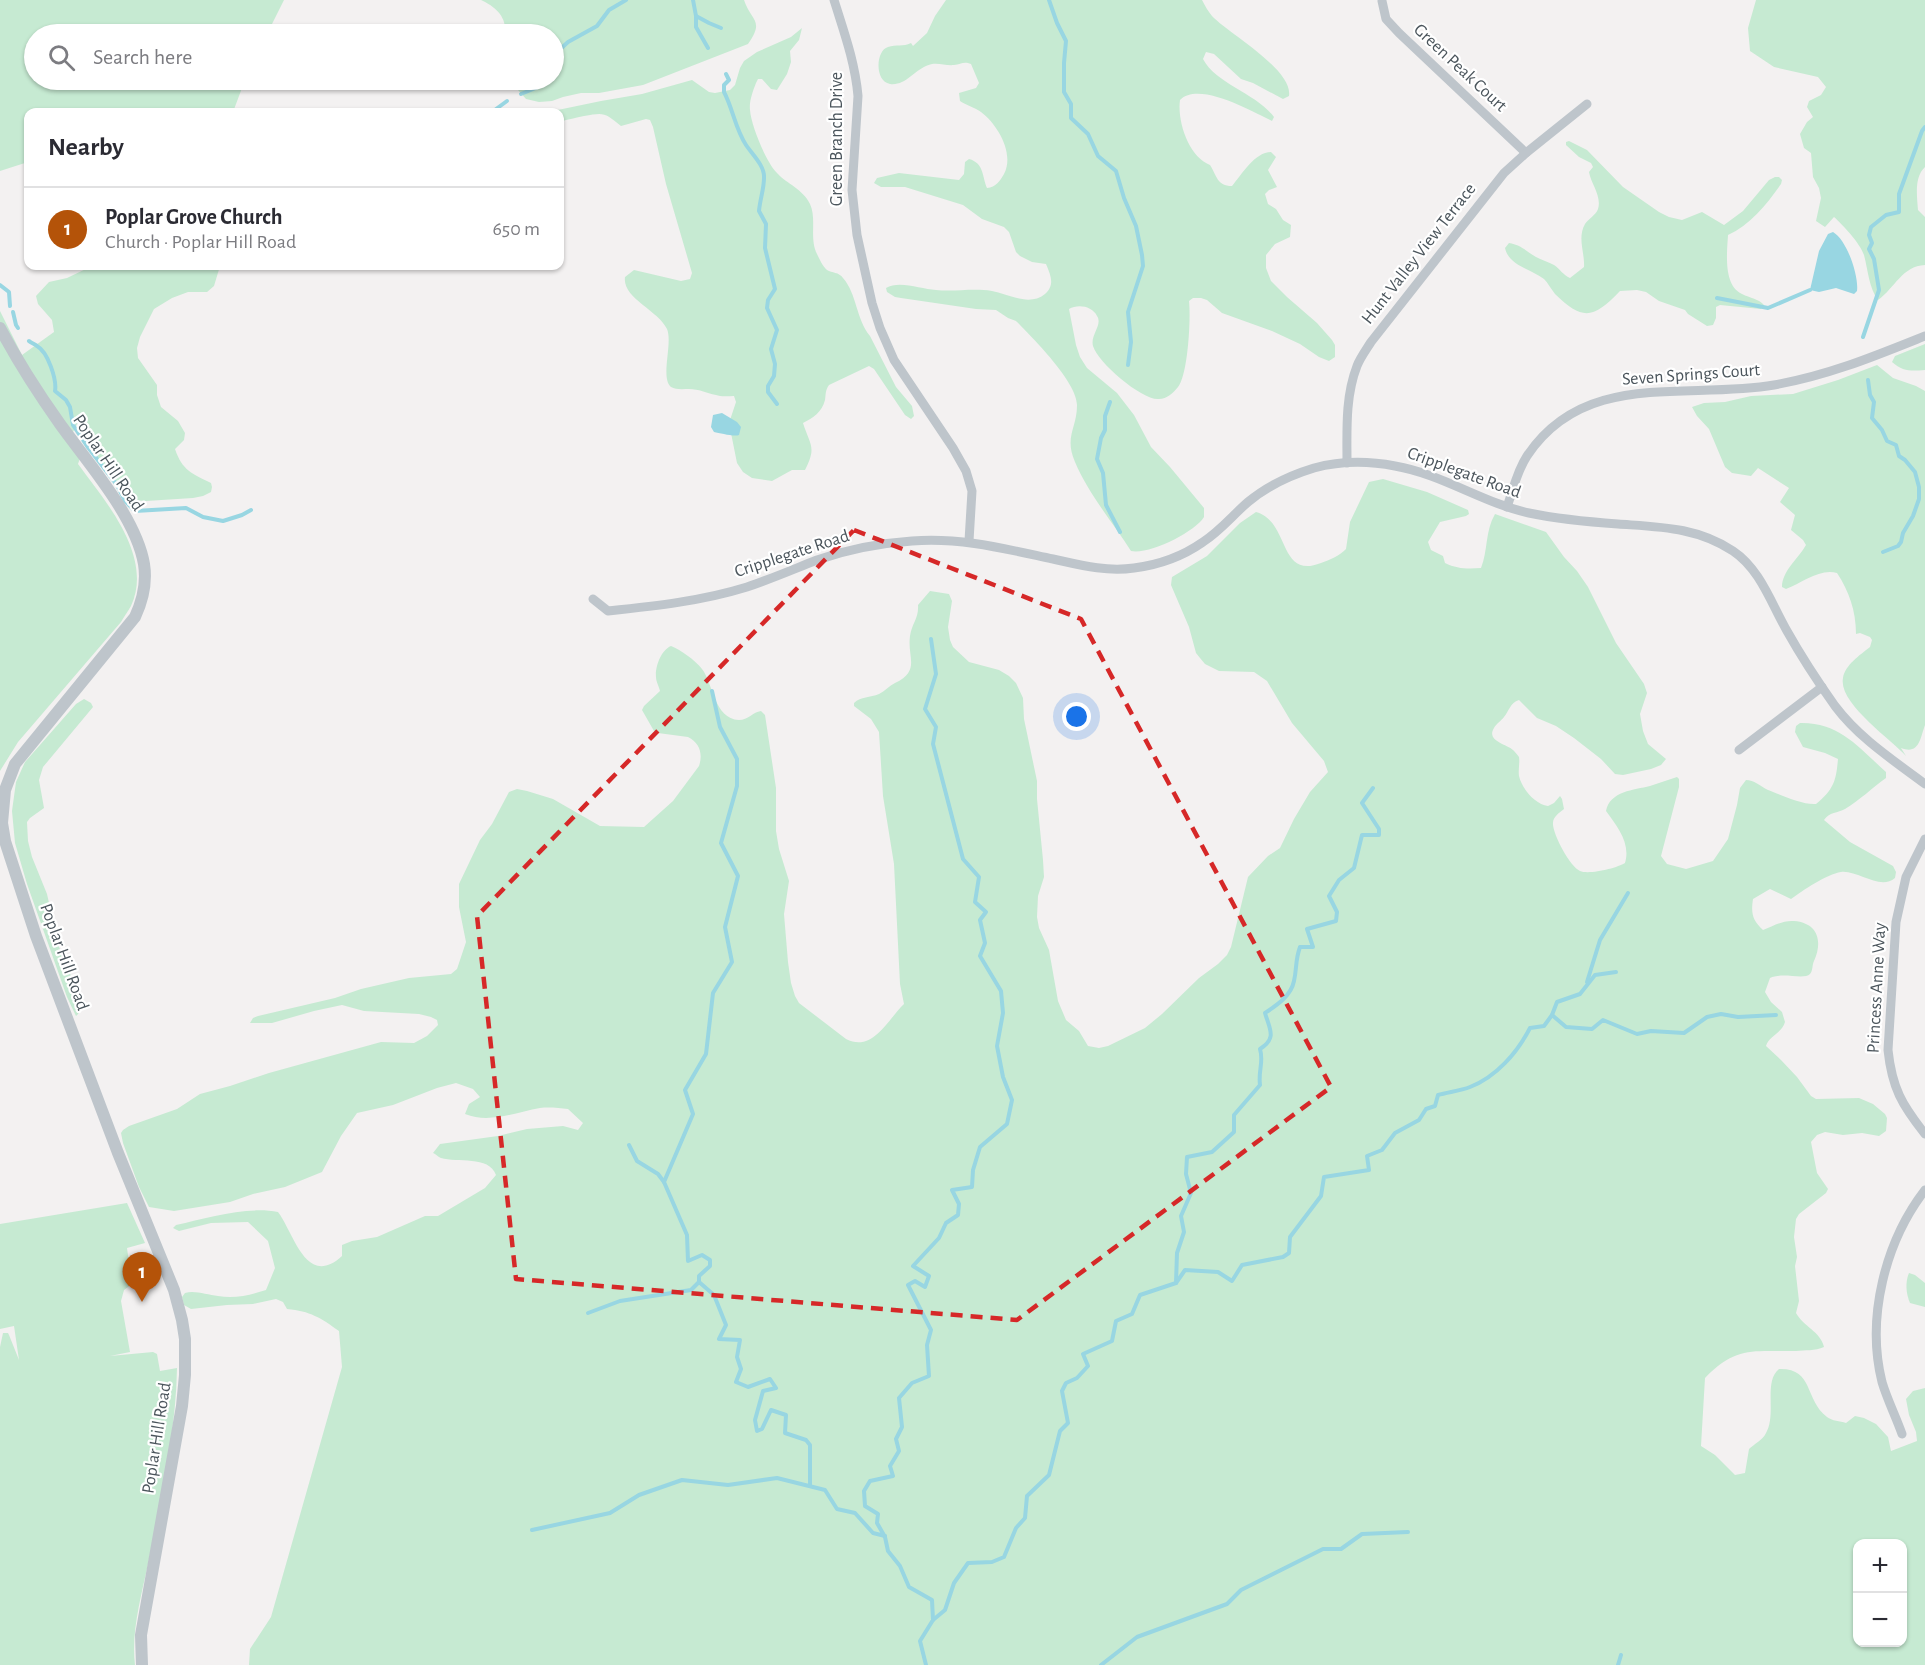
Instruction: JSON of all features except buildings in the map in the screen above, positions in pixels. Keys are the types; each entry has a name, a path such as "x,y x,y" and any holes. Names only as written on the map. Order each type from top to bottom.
{"street":[{"name":"Green Branch Drive","path":"834,0 854,63 857,81 852,200 872,303 894,360 966,471 972,492 969,541"},
{"name":"Green Peak Court","path":"1382,2 1386,19 1399,33 1526,153"},
{"name":"Hunt Valley View Terrace","path":"1347,463 1351,385 1366,349 1504,173 1587,104"},
{"name":"Poplar Hill Road","path":"0,328 18,363 122,511 140,549 144,565 144,590 135,617 15,764 5,790 2,823 36,936 117,1153 174,1290 183,1320 185,1375 182,1406 141,1635 142,1665"},
{"name":"Seven Springs Court","path":"1507,507 1526,458 1539,441 1553,426 1572,412 1590,403 1637,393 1772,386 1839,370 1925,336"},
{"name":"Cripplegate Road","path":"593,599 608,611 688,602 748,586 819,560 867,548 914,540 969,541 1088,567 1109,569 1150,565 1168,560 1202,544 1246,504 1273,486 1311,469 1347,463 1380,463 1414,470 1507,507 1558,518 1666,527 1692,532 1714,540 1746,561 1760,579 1787,630 1837,709 1880,752 1925,784"},
{"path":"1739,750 1822,687"},
{"name":"Princess Anne Way","path":"1925,839 1906,877 1896,922 1888,1050 1890,1070 1900,1099 1925,1134"},
{"path":"1902,1434 1882,1382 1877,1347 1877,1312 1883,1280 1892,1251 1909,1214 1925,1190"}],"highlighted area":[{"path":"854,530 1081,619 1331,1087 1017,1320 516,1279 477,916"}],"green space":[{"path":"0,0 284,0 272,24 24,24 24,90 241,90 234,108 24,108 24,163 0,171"},
{"path":"481,0 744,0 755,21 756,30 748,44 643,85 599,93 581,93 539,102 526,99 518,90 564,90 564,24 504,24 499,13"},
{"path":"946,0 1202,0 1212,16 1271,64 1288,86 1289,96 1283,99 1241,79 1214,54 1206,52 1203,59 1209,68 1226,82 1257,101 1274,117 1272,121 1239,105 1199,94 1189,95 1180,100 1180,118 1190,147 1196,155 1210,165 1218,180 1227,186 1232,186 1249,164 1265,153 1271,152 1276,157 1268,170 1277,187 1265,194 1268,204 1291,225 1290,237 1275,244 1266,255 1266,268 1271,281 1332,340 1335,345 1335,357 1329,361 1319,357 1300,344 1272,331 1222,313 1207,300 1193,298 1189,301 1188,346 1181,381 1167,397 1152,398 1132,388 1103,362 1093,346 1098,323 1095,313 1085,307 1069,309 1076,345 1087,368 1117,393 1134,415 1151,447 1204,508 1204,517 1199,523 1160,546 1131,551 1094,497 1072,453 1071,439 1077,405 1075,395 1070,384 1052,360 1016,321 996,310 901,298 887,292 886,288 904,285 943,290 985,290 1026,300 1039,298 1048,291 1051,284 1051,276 1046,264 1032,262 1020,256 1016,252 1009,232 1004,227 982,219 963,205 905,187 881,187 874,183 877,178 899,173 959,180 964,174 965,162 969,159 982,170 987,188 995,185 1004,174 1007,166 1006,148 998,131 981,112 960,101 959,93 976,88 979,83 971,64 930,65 905,81 895,84 885,82 879,72 879,59 884,49 911,43 913,46 927,33"},
{"path":"1756,0 1925,0 1925,167 1919,176 1917,193 1918,210 1925,217 1925,265 1910,269 1878,300 1871,284 1864,255 1855,240 1834,217 1825,227 1816,221 1821,198 1813,177 1811,153 1804,148 1800,134 1813,117 1807,107 1809,101 1821,95 1826,87 1818,77 1774,67 1750,51 1748,28"},
{"path":"802,28 799,40 790,51 791,62 787,74 777,90 771,89 762,79 758,79 750,103 753,125 773,168 799,190 810,204 815,248 819,258 826,269 840,275 848,284 865,329 896,387 912,406 914,416 911,419 905,415 874,369 869,366 829,385 822,408 814,417 803,423 811,451 805,470 792,470 772,481 752,478 743,472 737,463 729,423 736,402 734,396 720,396 671,387 666,368 669,343 667,329 635,298 626,284 625,277 634,270 681,281 690,279 692,273 650,120 621,126 608,116 596,114 564,121 564,109 642,94 692,80 709,92 730,90 735,85 744,61 757,52 791,37"},
{"path":"1569,141 1587,150 1623,187 1659,212 1682,220 1702,212 1724,225 1743,211 1769,180 1779,177 1782,180 1781,184 1764,206 1744,226 1728,235 1728,268 1732,284 1742,294 1762,303 1764,305 1761,309 1720,305 1716,307 1716,318 1713,325 1707,326 1685,310 1637,290 1620,291 1595,311 1581,312 1565,303 1544,279 1511,259 1505,248 1509,243 1554,265 1570,278 1584,267 1581,240 1583,229 1586,222 1597,211 1599,199 1590,177 1589,172 1593,167 1591,163 1579,157 1566,145"},
{"path":"84,270 219,270 214,286 207,292 188,292 154,309 137,348 138,358 157,385 161,407 178,421 185,433 184,440 175,449 181,462 198,477 211,483 212,487 211,492 193,498 133,500 123,491 93,451 78,422 68,442 80,458 78,464 113,512 123,530 136,568 136,587 131,606 121,622 18,742 0,771 0,311 22,355 54,332 52,320 38,304 36,296 49,282 67,278"},
{"path":"1925,344 1925,370 1912,371 1892,362 1895,356"},
{"path":"1877,365 1893,378 1925,391 1925,725 1915,747 1907,750 1901,748 1906,756 1867,720 1844,688 1844,673 1870,647 1872,640 1860,633 1856,634 1851,602 1837,573 1824,573 1786,589 1782,587 1787,570 1806,545 1791,530 1795,515 1780,502 1789,488 1758,468 1751,476 1732,473 1725,467 1709,429 1692,407 1751,396 1793,394"},
{"path":"1383,479 1427,492 1468,510 1469,514 1466,516 1440,522 1428,542 1431,550 1443,556 1445,563 1467,568 1481,568 1495,514 1546,532 1588,587 1616,643 1644,684 1647,693 1640,714 1643,731 1648,744 1666,759 1661,765 1651,769 1623,775 1615,774 1601,759 1574,738 1556,726 1537,718 1519,700 1512,705 1492,732 1498,742 1513,750 1519,757 1519,776 1530,795 1538,802 1548,806 1560,796 1562,799 1564,809 1554,819 1553,828 1567,857 1580,871 1603,870 1625,863 1625,842 1606,811 1612,799 1630,790 1677,777 1679,779 1679,787 1661,856 1667,864 1686,869 1713,861 1728,839 1740,788 1746,780 1792,799 1816,804 1827,794 1833,784 1838,759 1803,747 1795,732 1796,726 1800,723 1827,727 1838,732 1886,772 1886,778 1861,798 1845,809 1828,815 1824,820 1850,842 1893,866 1896,872 1895,878 1883,882 1848,872 1835,873 1791,899 1770,889 1753,899 1752,908 1754,919 1763,930 1786,921 1802,922 1813,929 1818,940 1817,954 1810,974 1770,978 1765,992 1771,1002 1782,1012 1785,1022 1766,1046 1797,1077 1811,1096 1816,1099 1859,1098 1873,1104 1887,1118 1886,1131 1879,1136 1825,1132 1817,1135 1811,1142 1817,1173 1828,1189 1796,1219 1794,1237 1797,1257 1795,1266 1799,1301 1796,1313 1816,1333 1824,1347 1796,1351 1747,1352 1716,1367 1705,1378 1701,1446 1715,1455 1735,1475 1745,1473 1749,1449 1763,1438 1769,1425 1772,1382 1779,1369 1790,1370 1804,1379 1820,1410 1829,1418 1846,1423 1855,1416 1876,1424 1888,1437 1891,1451 1917,1441 1906,1399 1913,1391 1925,1388 1925,1665 249,1665 250,1649 271,1617 342,1367 339,1331 315,1316 287,1309 283,1302 276,1299 253,1304 191,1309 184,1305 182,1297 189,1292 230,1297 266,1290 275,1268 268,1241 248,1222 211,1223 179,1231 173,1228 176,1225 227,1214 253,1211 278,1212 302,1254 310,1262 319,1266 330,1264 342,1256 342,1245 377,1237 425,1216 438,1216 485,1188 496,1175 492,1169 480,1162 440,1158 433,1153 440,1144 498,1136 527,1129 563,1126 578,1130 583,1123 568,1109 558,1108 540,1108 493,1118 474,1117 465,1114 469,1104 480,1097 473,1089 456,1083 393,1105 357,1113 341,1136 322,1172 285,1187 230,1202 174,1211 149,1207 123,1143 121,1133 123,1130 177,1109 200,1094 381,1042 414,1043 427,1036 438,1025 437,1020 431,1017 419,1014 364,1011 342,1005 272,1023 250,1023 258,1016 335,998 361,989 409,978 451,974 457,969 466,942 459,907 459,884 480,840 492,824 509,792 517,789 553,799 600,826 644,827 673,801 700,762 700,749 692,739 654,731 642,710 660,691 656,679 659,659 671,646 688,656 702,669 724,714 739,720 761,711 765,715 776,788 776,831 789,881 784,914 788,962 795,996 799,1003 846,1039 864,1042 872,1038 904,1004 900,984 894,864 883,796 879,732 871,719 854,706 854,703 879,694 908,673 911,663 910,636 918,605 930,591 949,594 952,601 948,627 953,647 969,662 999,670 1009,676 1016,683 1023,698 1024,719 1037,781 1043,860 1044,877 1038,896 1037,917 1039,928 1049,950 1058,1001 1066,1020 1079,1031 1088,1046 1099,1048 1145,1028 1227,955 1248,877 1268,856 1280,848 1310,792 1328,772 1324,761 1292,723 1267,681 1254,672 1219,671 1205,664 1196,653 1189,627 1171,585 1172,577 1207,556 1240,523 1256,512 1267,517 1274,526 1291,557 1297,563 1307,566 1331,559 1346,549 1350,522 1369,482"},
{"path":"84,699 93,707 43,767 39,780 44,808 27,822 32,857 47,894 59,947 81,1007 81,1011 76,1016 67,997 27,884 15,843 12,811 16,782 25,762 76,704"},
{"path":"127,1203 145,1243 127,1248 132,1284 124,1290 121,1301 130,1352 110,1356 153,1352 157,1354 160,1371 177,1368 174,1417 167,1467 134,1640 135,1665 0,1665 0,1347 3,1333 8,1333 19,1360 14,1326 0,1329 0,1224"},
{"path":"1909,1273 1925,1283 1925,1307 1910,1303 1906,1288"}],"water":[{"path":"1833,232 1843,242 1851,259 1857,284 1857,291 1854,294 1836,288 1819,292 1810,290 1819,251 1828,234"},
{"path":"722,413 741,427 739,435 714,432 711,427 713,415"}],"waterway":[{"path":"564,46 597,26 609,10 626,0"},
{"path":"693,0 696,27 708,48"},
{"path":"1049,0 1066,41 1064,92 1071,104 1071,118 1088,134 1098,156 1116,171 1136,226 1143,266 1128,312 1131,342 1128,365"},
{"path":"696,16 721,28"},
{"path":"726,74 729,80 724,85 724,92 742,139 764,174 759,211 766,224 765,248 775,289 768,300 767,308 777,330 771,349 775,364 774,376 768,386 768,392 777,404"},
{"path":"521,94 531,90"},
{"path":"497,108 507,101"},
{"path":"1863,337 1879,290 1874,259 1869,249 1872,243 1869,235 1871,227 1886,215 1899,212 1899,194 1925,127"},
{"path":"0,285 9,292 10,306"},
{"path":"1717,298 1768,308 1810,290"},
{"path":"13,312 18,328"},
{"path":"29,341 45,354 55,380 55,391 66,400 70,407 73,425 117,485 125,501 135,511 186,508 203,517 223,521 251,510"},
{"path":"1868,380 1870,395 1874,402 1872,418 1882,430 1887,441 1896,445 1899,456 1915,472 1919,487 1919,499 1901,542 1898,546 1883,552"},
{"path":"1110,402 1097,459 1103,473 1106,505 1120,532"},
{"path":"926,1665 920,1641 933,1620 932,1600 909,1587 900,1566 888,1551 885,1537 877,1523 878,1514 865,1506 864,1491 870,1481 893,1476 890,1466 899,1451 896,1439 902,1427 899,1398 912,1383 929,1376 927,1345 931,1330 908,1285 915,1281 925,1287 929,1276 913,1266 939,1238 946,1223 958,1215 959,1204 952,1190 972,1187 973,1170 980,1147 1007,1124 1012,1100 1003,1077 997,1046 1003,1013 1001,991 980,956 985,943 980,920 986,912 975,902 979,877 963,859 933,744 936,727 925,709 936,674 931,639"},
{"path":"664,1182 693,1114 685,1090 706,1054 713,993 732,962 725,927 738,876 721,843 737,786 737,759 720,727 712,691"},
{"path":"1176,1283 1177,1253 1184,1232 1181,1216 1191,1193 1186,1174 1187,1157 1212,1152 1234,1132 1234,1115 1260,1085 1260,1049 1269,1041 1271,1033 1265,1013 1283,1000 1290,991 1300,947 1313,947 1307,929 1336,921 1337,912 1329,896 1339,880 1354,868 1362,835 1379,835 1379,829 1362,803 1373,788"},
{"path":"1587,982 1600,940 1628,893"},
{"path":"933,1620 945,1610 954,1583 968,1563 992,1562 1004,1557 1016,1528 1025,1518 1027,1496 1049,1475 1060,1431 1068,1423 1062,1391 1066,1383 1077,1378 1088,1366 1083,1354 1112,1341 1116,1321 1132,1314 1140,1295 1176,1283 1185,1270 1218,1272 1232,1281 1242,1265 1283,1257 1289,1253 1290,1237 1321,1196 1324,1177 1369,1170 1367,1156 1382,1150 1395,1133 1419,1120 1426,1109 1435,1106 1438,1095 1466,1088 1489,1077 1512,1055 1530,1028 1544,1026 1557,1002 1580,994 1595,975 1616,972"},
{"path":"1552,1015 1566,1027 1592,1029 1603,1020 1637,1034 1651,1031 1684,1033 1707,1017 1721,1014 1738,1017 1776,1015"},
{"path":"629,1145 637,1161 658,1174 664,1182 687,1235 688,1261 702,1255 710,1260 710,1266 699,1276 699,1282"},
{"path":"699,1282 714,1295 726,1325 719,1339 740,1340 737,1357 741,1369 736,1382 748,1387 770,1379 776,1388 763,1391 755,1420 757,1431 762,1429 771,1410 786,1415 785,1433 806,1440 810,1445 810,1485"},
{"path":"588,1313 620,1301 691,1290 699,1282"},
{"path":"532,1530 610,1513 639,1495 682,1480 728,1485 777,1478 825,1490 837,1509 855,1513 873,1533 885,1536"},
{"path":"1101,1665 1137,1637 1227,1604 1241,1590 1323,1549 1341,1549 1362,1534 1408,1532"},
{"path":"1618,1665 1621,1655"}],"place":[{"name":"Poplar Grove Church","path":"142,1302"}]}
